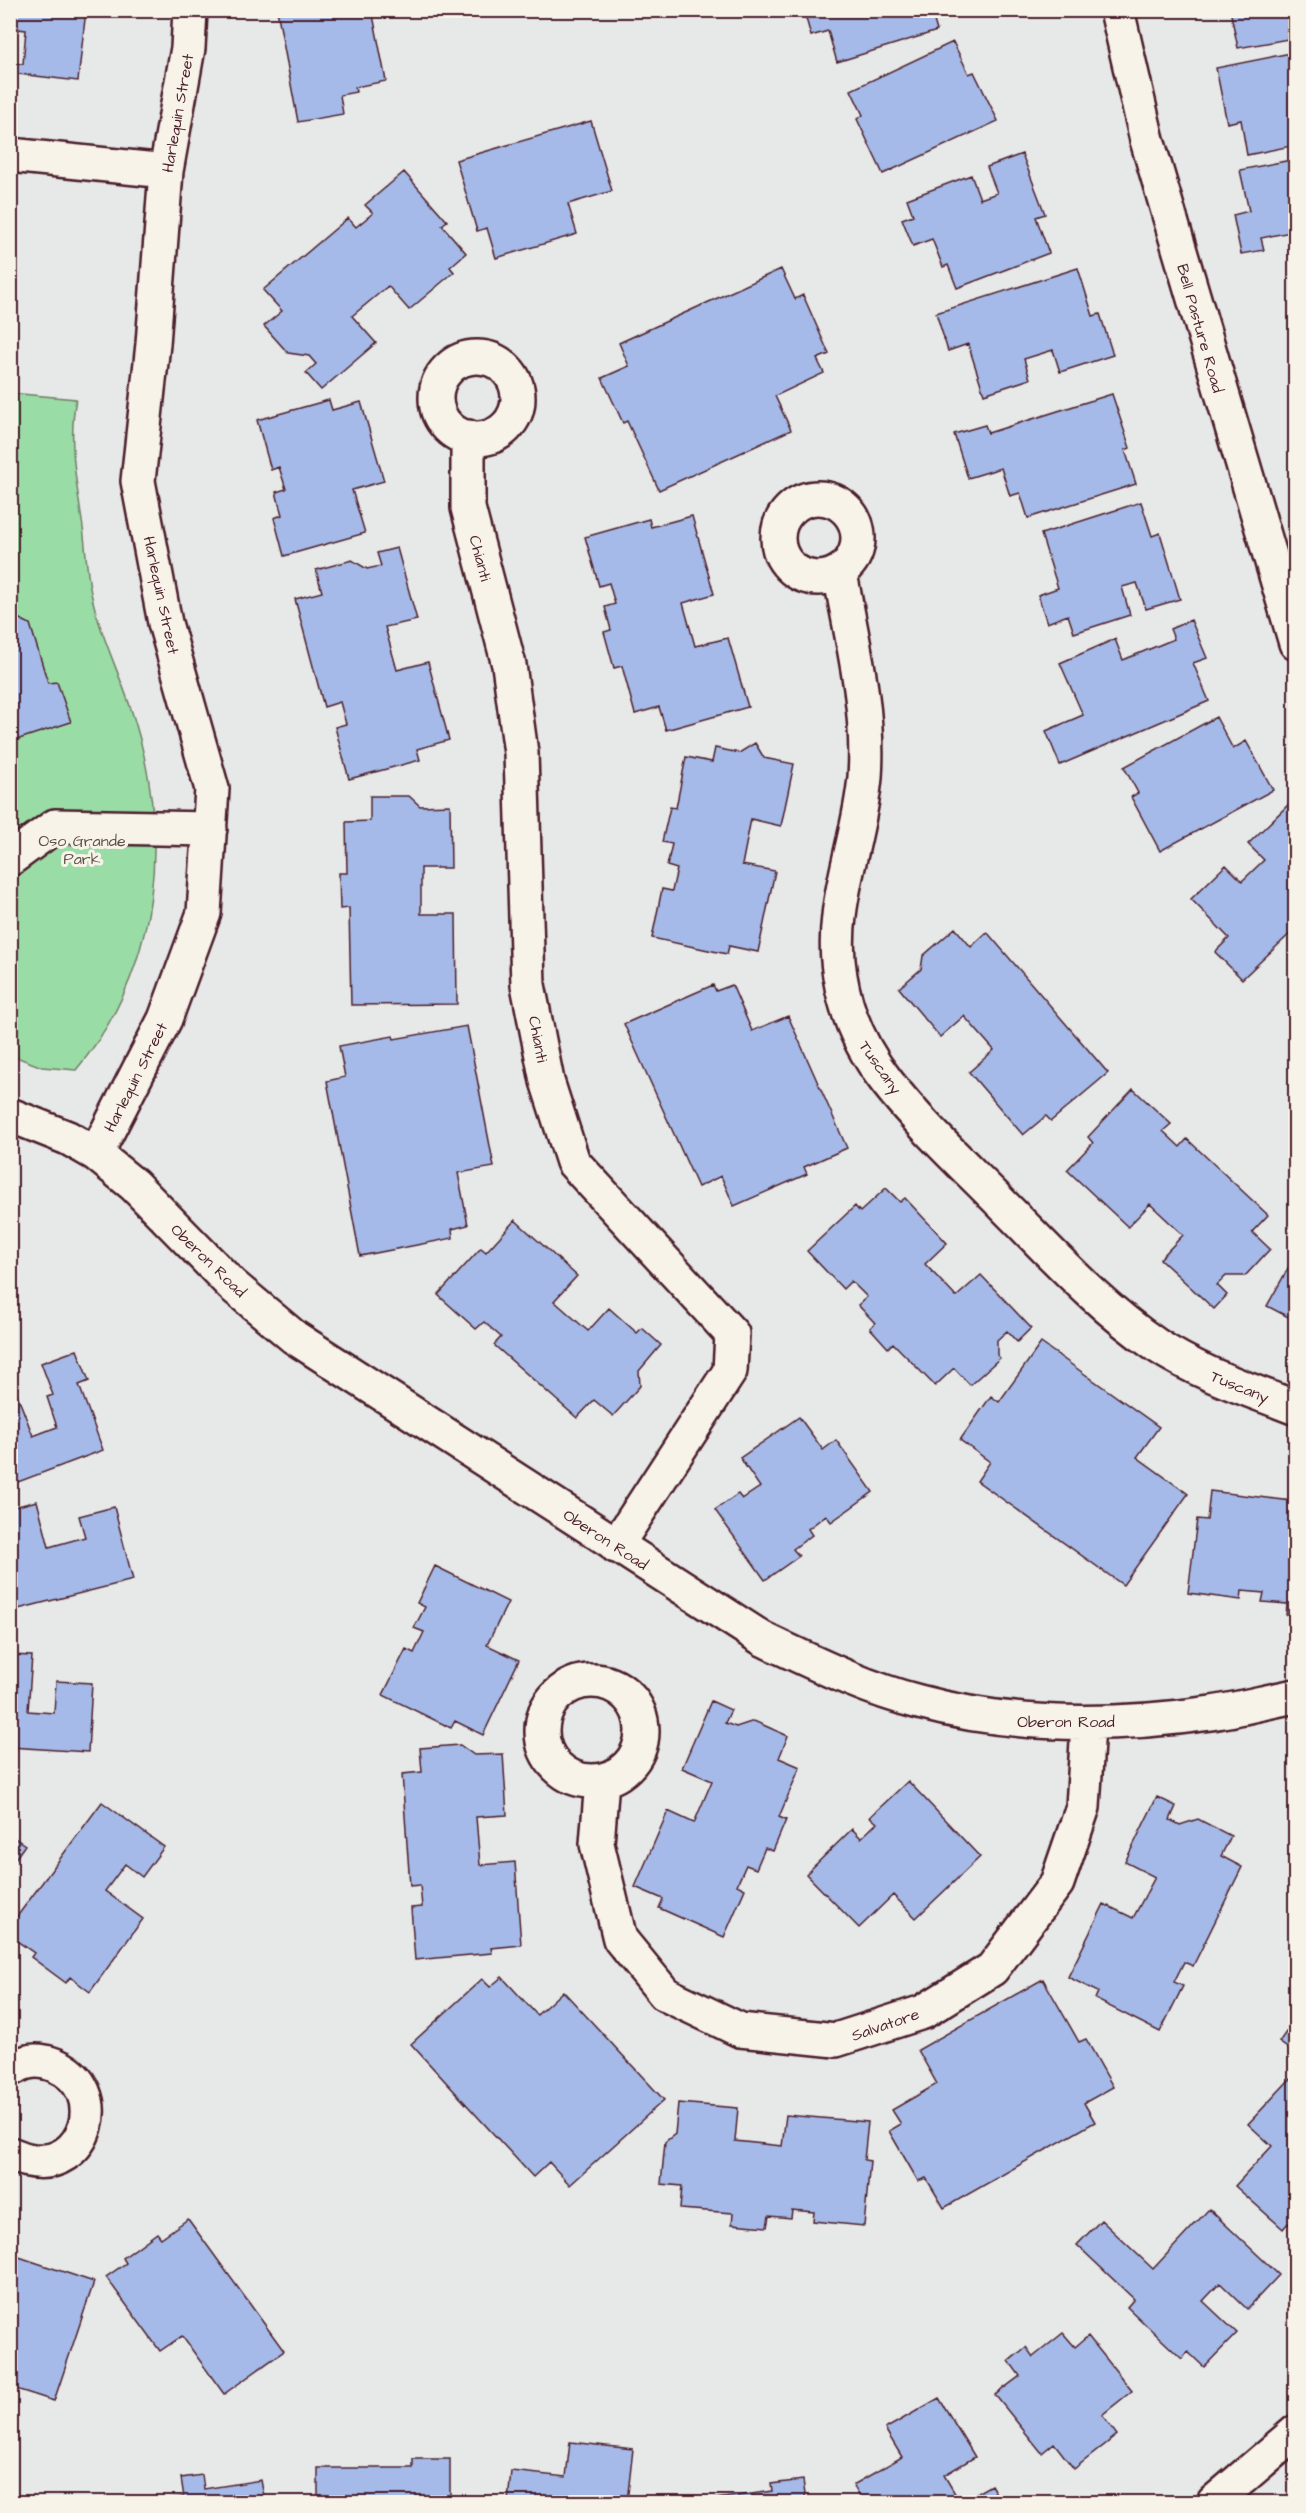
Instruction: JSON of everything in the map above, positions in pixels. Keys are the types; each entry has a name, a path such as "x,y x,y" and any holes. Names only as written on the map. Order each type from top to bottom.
{"street":[{"name":"Harlequin Street","path":"96,1154 165,1019 204,912 213,789 165,623 138,482 153,344 166,171 188,48 190,10"},
{"name":"Bell Pasture Road","path":"1117,10 1147,140 1249,492 1296,643"},
{"path":"10,155 166,171"},
{"name":"Chianti","path":"468,437 468,508 509,665 521,753 528,985 547,1081 573,1162 732,1334 730,1371 616,1546"},
{"name":"Tuscany","path":"840,573 861,688 865,730 865,777 860,815 841,892 836,933 840,975 856,1031 886,1081 940,1140 1107,1306 1156,1345 1208,1373 1296,1408"},
{"path":"10,859 55,826 210,829"},
{"name":"Oberon Road","path":"10,1115 68,1138 96,1154 134,1185 232,1285 294,1337 763,1639 838,1675 918,1702 1004,1720 1088,1725 1212,1713 1296,1696"},
{"name":"Salvatore","path":"602,1780 597,1844 620,1939 665,1994 740,2030 836,2040 923,2012 992,1969 1057,1883 1083,1807 1088,1725"},
{"path":"10,2069 28,2062 48,2062 66,2070 80,2084 87,2102 88,2121 80,2139 66,2153 48,2161 28,2161 10,2154"},
{"path":"1214,2502 1296,2432"}],"green space":[{"name":"Oso Grande Park","path":"10,393 76,399 73,430 74,460 89,584 99,623 131,709 144,756 152,803 154,850 151,897 142,943 126,988 104,1030 76,1070 42,1067 11,1055"}],"building":[{"path":"10,10 86,10 78,81 10,73 10,63 23,64 26,30 10,28"},
{"path":"277,10 334,10 335,16 372,10 386,81 355,87 356,92 340,95 343,114 298,122"},
{"path":"795,10 931,10 937,31 837,62 828,31 811,36 804,11 795,14"},
{"path":"1230,10 1296,10 1296,15 1290,17 1294,38 1238,48"},
{"path":"953,42 969,74 974,72 998,121 883,174 857,119 863,115 851,90"},
{"path":"1296,52 1296,145 1247,155 1241,120 1227,123 1216,68"},
{"path":"591,121 612,191 568,204 577,234 496,258 487,228 477,231 456,160"},
{"path":"1022,154 1045,214 1036,217 1049,253 957,288 948,265 943,267 932,239 913,246 902,219 913,215 907,199 971,175 980,199 997,193 987,167"},
{"path":"1296,159 1296,231 1261,238 1264,250 1241,254 1233,215 1249,211 1240,170"},
{"path":"404,172 447,221 442,225 466,253 450,267 454,272 409,310 388,286 352,316 376,343 321,390 306,373 316,364 309,356 288,353 264,326 282,311 263,290 348,218 356,227 373,213 365,205"},
{"path":"1078,268 1093,316 1100,314 1113,355 1060,372 1053,350 1024,359 1030,379 984,394 968,344 948,351 936,313"},
{"path":"781,269 795,299 803,295 829,354 817,359 824,373 775,396 791,430 659,490 627,421 623,423 602,378 629,366 619,343"},
{"path":"1112,394 1130,448 1125,450 1136,484 1028,518 1020,493 1010,496 1001,468 968,478 954,434 985,425 988,433"},
{"path":"329,400 332,410 361,402 384,481 352,490 365,533 284,556 274,518 282,515 276,492 286,489 279,467 271,470 257,420"},
{"path":"1141,502 1152,536 1160,533 1180,599 1146,609 1137,583 1122,587 1130,615 1074,633 1068,615 1047,623 1038,595 1058,588 1041,534"},
{"path":"692,516 714,594 683,603 695,646 728,638 748,707 666,730 659,707 635,714 622,666 614,668 604,632 611,630 605,607 615,604 609,583 599,586 585,537 649,519 651,527"},
{"path":"397,548 417,620 385,627 397,670 428,662 449,740 417,749 420,760 349,779 335,727 346,724 340,702 324,707 295,599 322,592 316,570 352,560 367,569 381,566 377,553"},
{"path":"10,614 30,624 48,683 57,682 71,722 10,742"},
{"path":"1191,620 1207,658 1193,663 1209,701 1060,765 1046,731 1083,715 1060,663 1115,639 1123,660 1174,639 1170,629"},
{"path":"1216,717 1233,749 1246,741 1273,790 1160,851 1131,797 1138,793 1124,767"},
{"path":"755,743 764,758 794,764 781,826 751,819 742,865 775,871 758,952 729,946 727,954 652,938 662,889 672,891 677,869 667,866 672,844 662,842 670,807 676,808 686,757 712,762 715,748 739,753"},
{"path":"370,796 409,796 420,806 450,805 451,868 421,868 421,914 456,914 457,1004 351,1005 349,908 340,909 339,873 347,873 346,822 370,821"},
{"path":"1289,804 1296,810 1296,928 1242,979 1215,952 1229,938 1191,899 1226,865 1242,881 1264,860 1248,844"},
{"path":"955,928 971,947 987,932 1108,1073 1051,1121 1046,1116 1023,1135 969,1072 994,1050 964,1016 940,1037 899,988 921,969 923,956"},
{"path":"713,985 716,991 732,985 752,1031 788,1016 847,1148 804,1167 807,1174 734,1206 721,1176 698,1187 624,1024"},
{"path":"467,1026 494,1167 458,1173 468,1225 452,1229 453,1238 360,1256 327,1081 345,1077 339,1046"},
{"path":"1133,1089 1171,1124 1163,1131 1180,1147 1187,1139 1268,1215 1252,1232 1270,1249 1245,1276 1226,1276 1217,1285 1227,1295 1214,1309 1160,1259 1183,1235 1150,1204 1128,1227 1067,1170 1093,1143 1088,1137"},
{"path":"886,1188 900,1202 905,1198 947,1243 925,1264 956,1297 981,1275 1031,1328 1017,1342 1007,1331 997,1340 997,1355 1000,1358 970,1385 954,1368 935,1386 893,1343 888,1348 870,1328 875,1323 858,1305 867,1297 851,1281 843,1289 807,1251 855,1206 860,1212"},
{"path":"515,1220 577,1276 554,1301 588,1331 609,1308 637,1333 642,1328 661,1345 639,1371 640,1386 613,1416 594,1400 577,1418 494,1345 501,1337 484,1322 476,1329 438,1295 481,1248 486,1252"},
{"path":"1296,1254 1296,1321 1267,1306"},
{"path":"1041,1343 1159,1427 1137,1457 1188,1494 1123,1585 977,1481 990,1462 960,1440 991,1396 999,1402"},
{"path":"77,1350 89,1381 79,1385 103,1450 10,1485 10,1385 13,1384 33,1436 57,1427 47,1397 53,1395 41,1363"},
{"path":"799,1417 823,1450 836,1440 873,1492 831,1522 826,1515 808,1529 812,1535 793,1549 799,1556 765,1580 715,1510 738,1494 742,1499 760,1487 740,1458"},
{"path":"1210,1491 1292,1501 1288,1532 1296,1533 1296,1617 1286,1615 1287,1604 1262,1602 1264,1593 1242,1591 1241,1600 1188,1593 1197,1519 1207,1520"},
{"path":"37,1501 49,1547 85,1537 79,1516 114,1507 133,1580 10,1611 10,1508"},
{"path":"435,1566 508,1602 487,1645 519,1660 483,1735 455,1721 451,1728 383,1695 406,1649 414,1653 424,1632 414,1628 425,1607 417,1603"},
{"path":"10,1655 32,1656 28,1711 54,1713 56,1681 92,1683 88,1752 10,1747"},
{"path":"711,1701 731,1710 725,1723 736,1727 754,1721 788,1736 779,1758 800,1767 779,1817 786,1820 773,1851 765,1848 756,1869 746,1865 737,1885 745,1889 724,1937 659,1908 663,1899 635,1887 668,1811 694,1823 712,1781 682,1768"},
{"path":"460,1745 474,1755 503,1754 507,1815 476,1817 480,1865 515,1862 521,1945 491,1948 492,1953 415,1960 411,1908 422,1907 420,1885 410,1886 402,1774 422,1772 420,1748"},
{"path":"908,1781 980,1857 916,1918 893,1895 859,1928 806,1874 852,1829 861,1838 877,1823 870,1817"},
{"path":"1157,1797 1176,1806 1170,1820 1180,1825 1198,1819 1231,1836 1221,1856 1242,1867 1193,1966 1184,1962 1174,1982 1183,1986 1160,2032 1095,1999 1098,1992 1068,1977 1104,1904 1133,1918 1155,1877 1125,1862"},
{"path":"102,1802 164,1847 142,1877 125,1864 105,1891 143,1919 90,1992 70,1977 66,1983 31,1957 34,1953 10,1936 10,1926"},
{"path":"10,1835 25,1845 10,1866"},
{"path":"502,1977 537,2015 563,1991 664,2100 570,2185 549,2162 533,2177 411,2044 482,1979 490,1987"},
{"path":"1043,1979 1079,2042 1086,2039 1113,2087 1084,2103 1095,2122 944,2208 926,2178 918,2181 889,2131 901,2124 892,2110 937,2084 918,2050"},
{"path":"1296,1986 1296,1999 1289,1995"},
{"path":"1296,2018 1296,2054 1279,2042"},
{"path":"1290,2079 1296,2084 1296,2230 1288,2223 1283,2229 1235,2186 1272,2146 1248,2124"},
{"path":"678,2103 738,2108 735,2141 782,2146 786,2115 868,2122 864,2160 870,2161 864,2226 813,2221 814,2212 792,2210 791,2218 769,2216 767,2227 732,2224 733,2213 680,2209 682,2186 661,2184 665,2142 675,2134"},
{"path":"1209,2209 1279,2275 1247,2309 1220,2283 1203,2301 1237,2333 1204,2367 1188,2352 1182,2359 1127,2307 1134,2299 1077,2245 1101,2220 1153,2269"},
{"path":"188,2219 284,2351 224,2394 182,2336 160,2351 106,2277 126,2263 123,2258 157,2233 161,2238"},
{"path":"10,2254 94,2282 54,2401 10,2387"},
{"path":"1063,2333 1075,2347 1088,2336 1132,2391 1102,2415 1117,2435 1074,2469 1054,2443 1042,2453 995,2395 1020,2376 1009,2361 1026,2347 1033,2357"},
{"path":"939,2398 975,2457 944,2475 960,2502 863,2502 853,2485 902,2457 885,2429"},
{"path":"570,2442 633,2449 627,2502 508,2502 511,2471 566,2477"},
{"path":"413,2459 450,2459 450,2502 318,2502 318,2468 413,2468"},
{"path":"202,2475 204,2489 261,2480 265,2502 149,2502 184,2497 181,2478"},
{"path":"803,2480 806,2502 694,2502 772,2491 771,2484"},
{"path":"991,2485 1001,2502 961,2502"}]}
